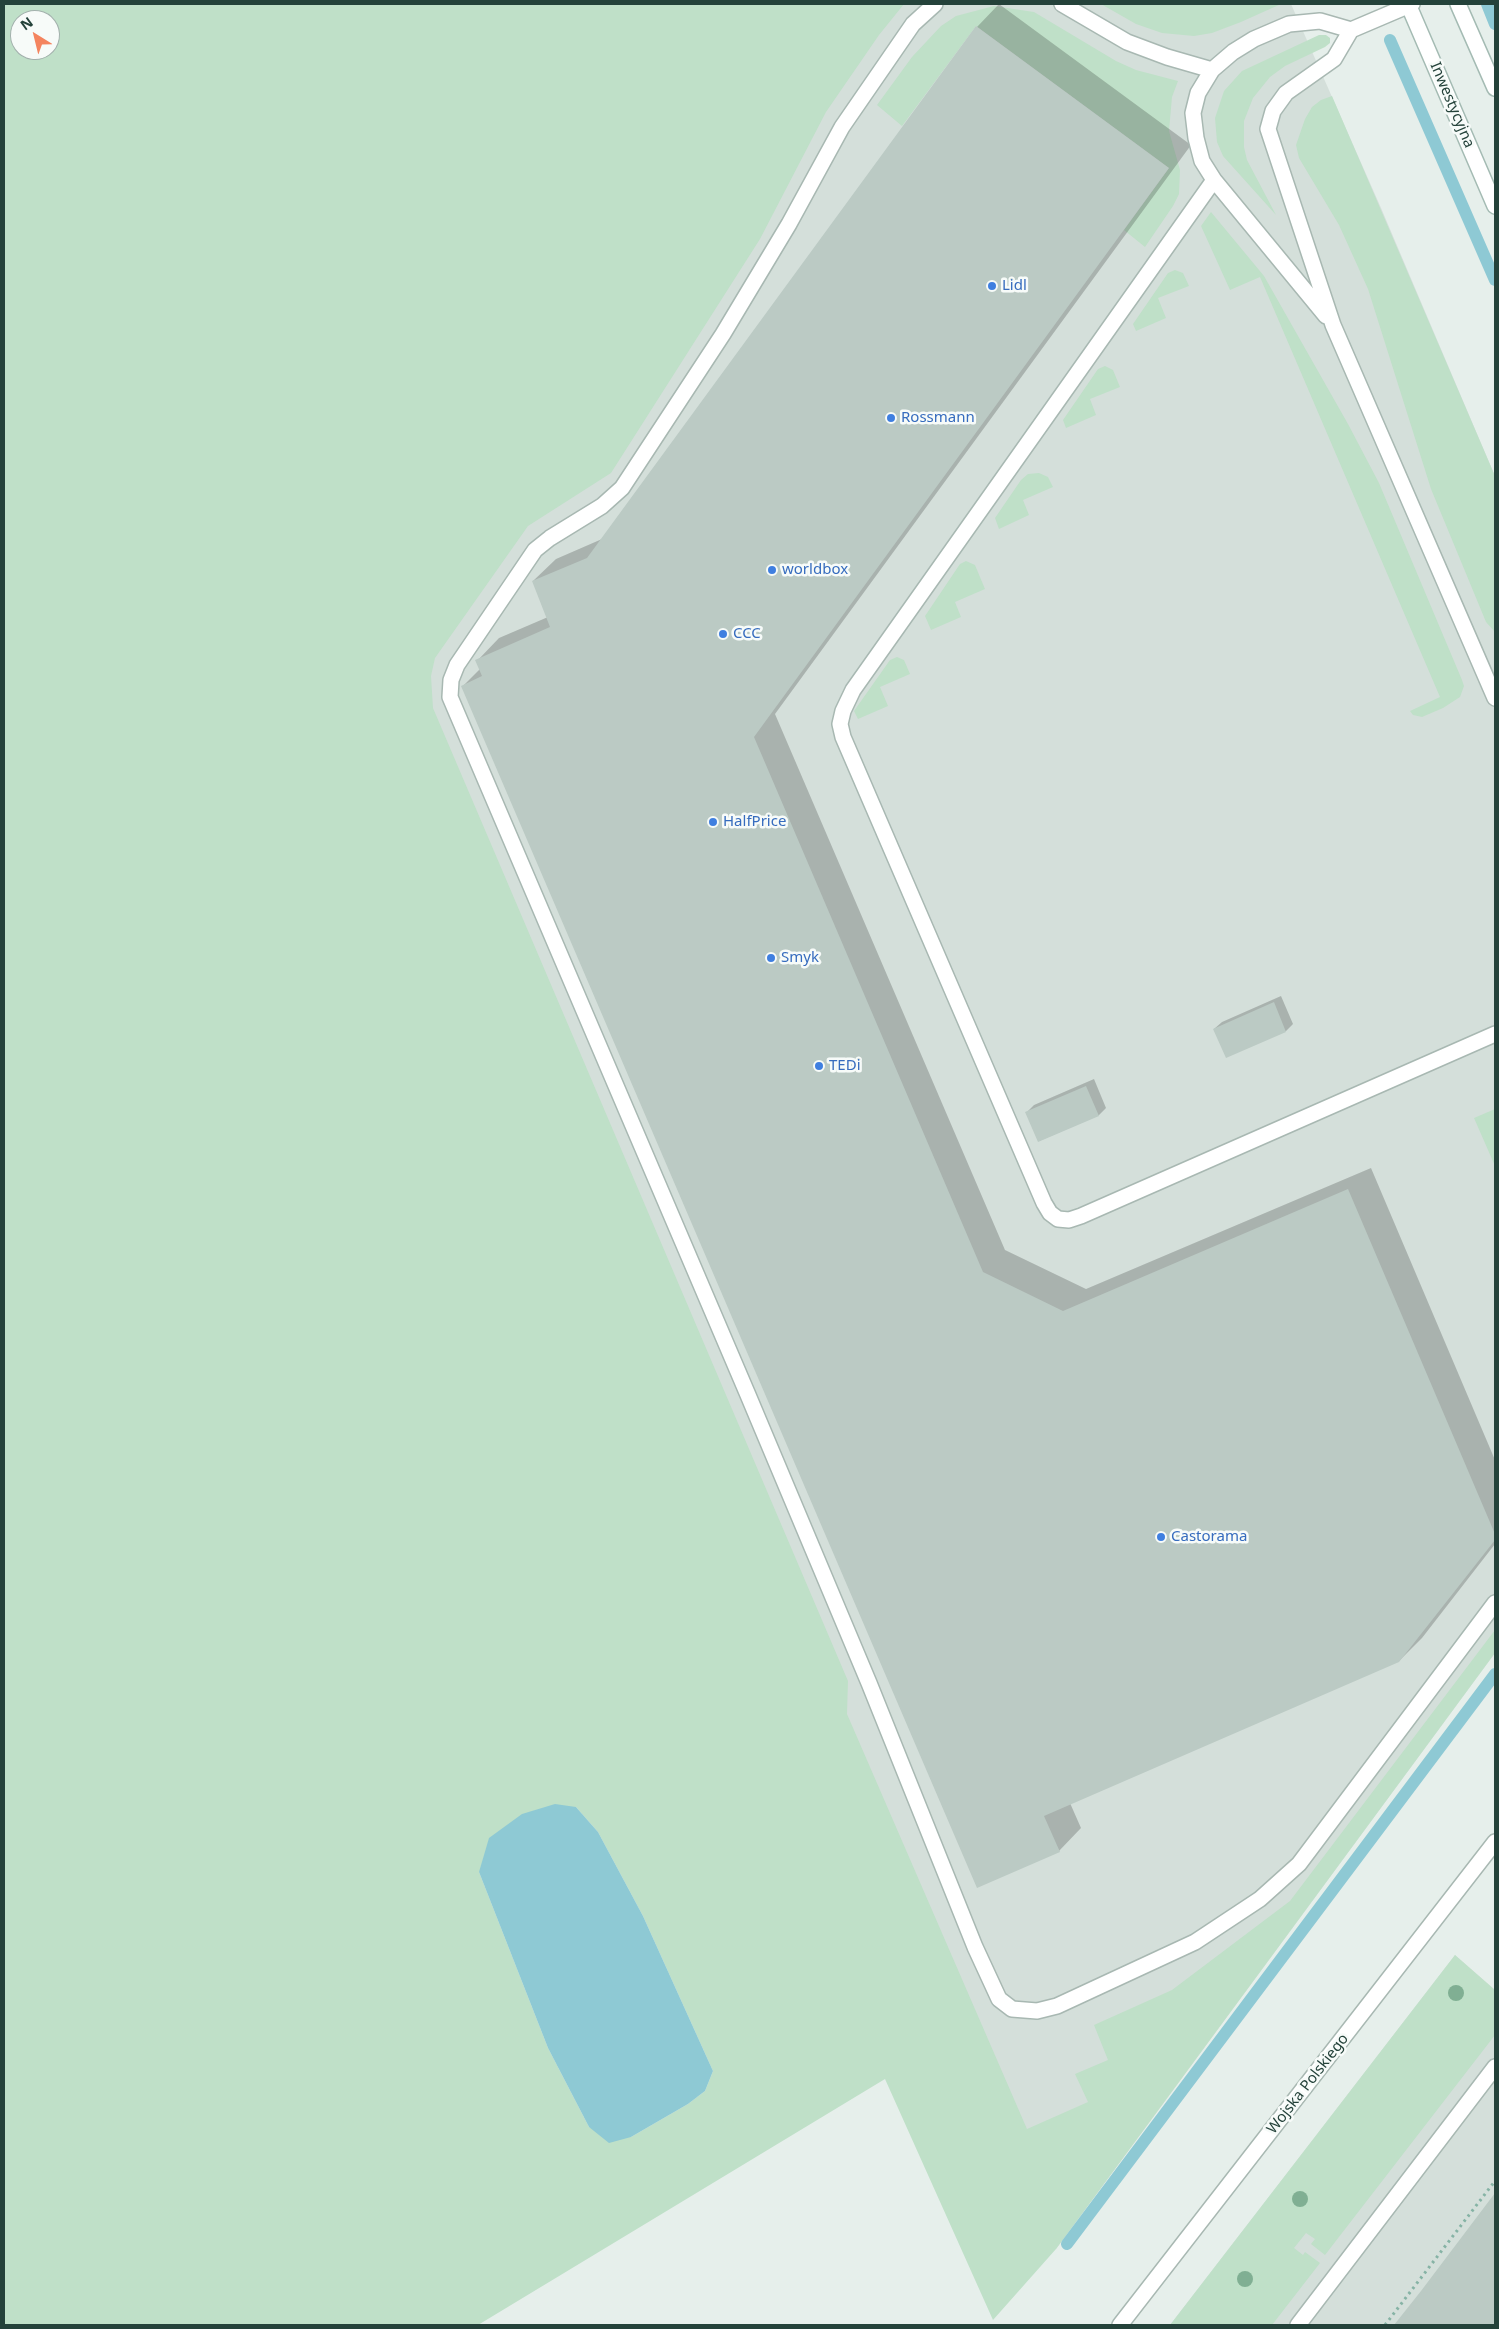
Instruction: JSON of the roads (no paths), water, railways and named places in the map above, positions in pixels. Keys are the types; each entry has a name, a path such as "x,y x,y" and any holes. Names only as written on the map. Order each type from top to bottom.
{"street":[{"path":"935,4 913,24 842,127 789,224 723,334 622,488 602,506 550,538 535,550 457,665 451,680 450,697 752,1404 869,1683 975,1948 999,1999 1012,2009 1037,2011 1057,2006 1195,1942 1260,1899 1299,1864 1495,1603"},
{"path":"1062,4 1127,42 1167,57 1212,70"},
{"path":"1410,4 1351,30 1334,58 1286,93 1273,111 1268,129 1333,325 1495,698"},
{"name":"Inwestycyjna","path":"1410,4 1495,206"},
{"path":"1458,4 1495,88"},
{"path":"1333,325 1214,180 1202,161 1196,138 1194,113 1198,93 1212,70 1233,52 1254,39 1289,24 1320,21 1351,30"},
{"path":"1214,180 853,690 843,711 840,724 843,737 1044,1203 1050,1213 1058,1219 1069,1220 1081,1216 1495,1034"},
{"name":"Wojska Polskiego","path":"1120,2325 1495,1842"},
{"path":"1298,2325 1495,2067"}],"water":[{"path":"555,1804 576,1807 598,1832 643,1916 713,2071 705,2091 688,2104 631,2137 609,2143 589,2127 548,2048 479,1872 489,1838 522,1814"}],"waterway":[{"path":"1487,4 1495,24"},
{"path":"1390,40 1495,280"},
{"path":"1067,2244 1495,1674"}],"place":[{"name":"Lidl","path":"992,286"},
{"name":"Rossmann","path":"891,418"},
{"name":"worldbox","path":"772,570"},
{"name":"CCC","path":"723,634"},
{"name":"HalfPrice","path":"713,822"},
{"name":"Smyk","path":"771,958"},
{"name":"TEDi","path":"819,1066"},
{"name":"Castorama","path":"1161,1537"}]}
